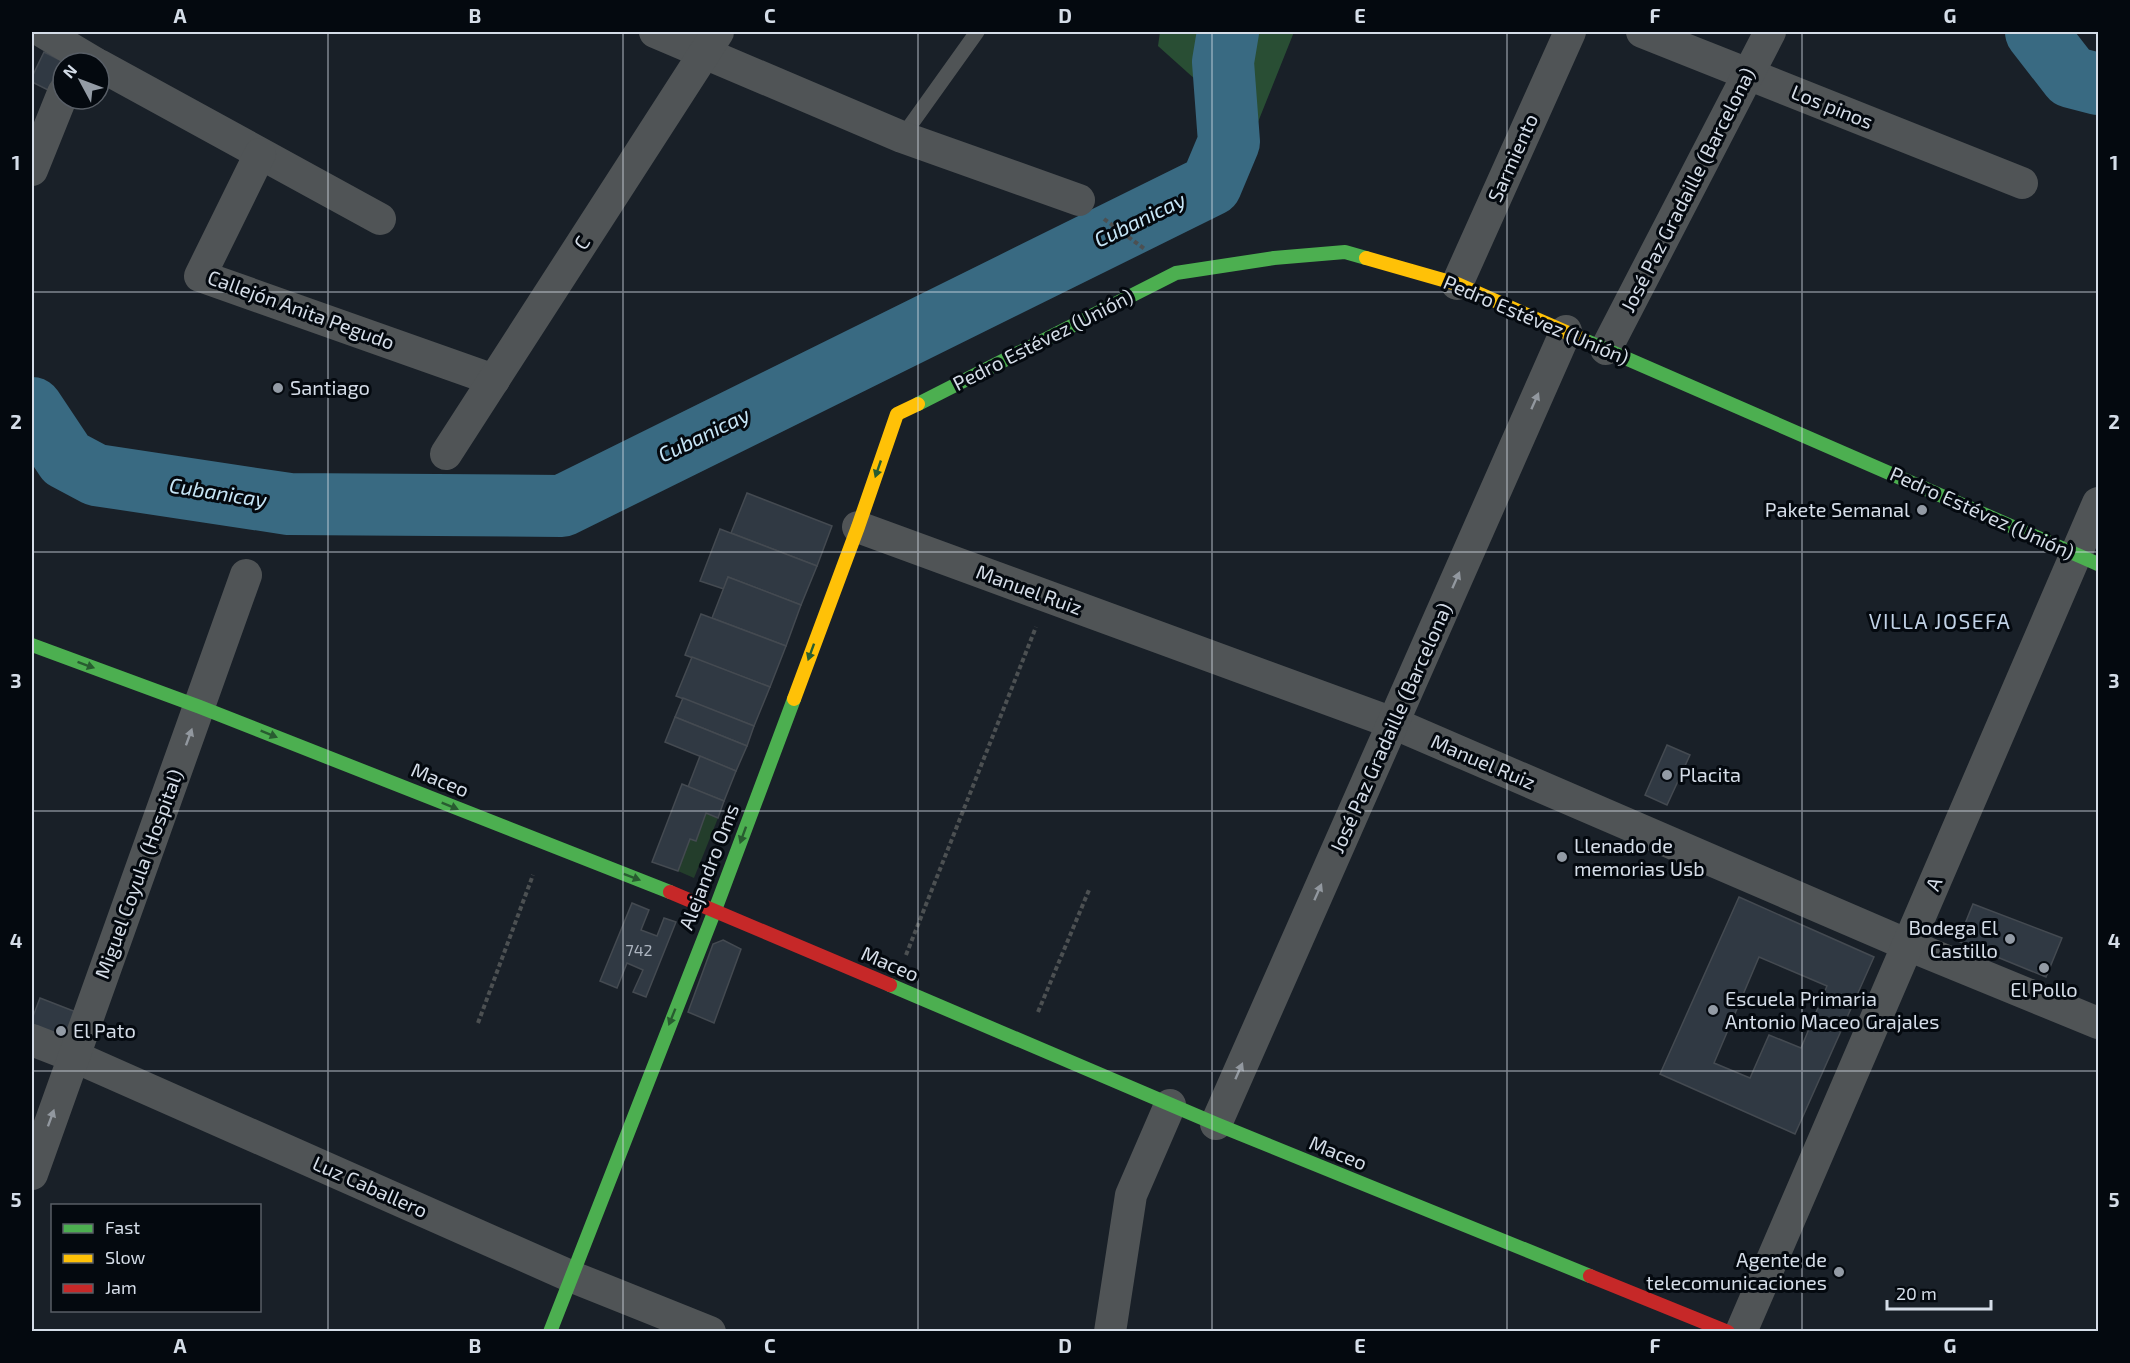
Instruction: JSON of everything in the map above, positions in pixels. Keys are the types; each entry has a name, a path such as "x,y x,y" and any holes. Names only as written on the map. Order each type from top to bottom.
{"street":[{"path":"43,32 72,51"},
{"path":"655,32 712,42 902,136 1079,200"},
{"name":"Sarmiento","path":"1457,284 1570,32"},
{"name":"Los pinos","path":"1642,32 2022,183"},
{"name":"José Paz Gradaille (Barcelona)","path":"1606,349 1770,32"},
{"name":"C","path":"446,454 712,42"},
{"path":"111,74 380,219"},
{"path":"32,170 56,111"},
{"name":"Callejón Anita Pegudo","path":"260,154 200,276 494,380"},
{"name":"Pedro Estévez (Unión)","path":"897,414 1176,273 1274,258 1345,252 1457,284 2087,559"},
{"name":"José Paz Gradaille (Barcelona)","path":"1216,1124 1566,331"},
{"name":"Alejandro Oms","path":"550,1332 715,909 858,527 897,414"},
{"name":"A","path":"1741,1332 1908,945 2087,559 2098,502"},
{"name":"Manuel Ruiz","path":"858,527 1393,723 1908,945 2098,1023"},
{"name":"Miguel Coyula (Hospital)","path":"32,1173 246,575"},
{"name":"Maceo","path":"32,645 200,707 715,909 1170,1105 1728,1332"},
{"name":"Luz Caballero","path":"32,1040 73,1056 570,1276 710,1332"},
{"path":"1110,1332 1131,1195 1170,1105"}],"lane":[{"path":"902,136 977,32"}],"path":[{"path":"1079,200 1176,273"},
{"path":"894,986 1048,597"},
{"path":"478,1023 545,843"},
{"path":"1025,1043 1089,890"}],"green space":[{"path":"1160,32 1294,32 1254,132 1158,46"},
{"path":"706,813 718,818 694,878 678,871 690,839 696,840"}],"building":[{"path":"44,52 51,56 51,84 48,90 32,82 32,77"},
{"path":"747,493 832,526 817,566 731,533"},
{"path":"720,529 817,566 801,605 728,577 724,589 700,581"},
{"path":"728,577 801,605 786,646 712,618"},
{"path":"701,614 786,646 770,687 685,655"},
{"path":"692,657 770,687 754,726 676,696"},
{"path":"683,698 754,726 747,746 675,717"},
{"path":"675,717 747,746 736,771 665,742"},
{"name":"Placita","path":"1667,745 1690,755 1667,805 1645,795"},
{"path":"700,756 736,771 724,801 688,787"},
{"path":"682,784 724,801 718,818 706,813 696,841 690,839 678,871 652,862"},
{"name":"Escuela Primaria Antonio Maceo Grajales","path":"1739,897 1874,957 1795,1134 1660,1074","holes":["1759,957 1827,986 1801,1048 1769,1035 1750,1078 1714,1063"]},
{"path":"632,903 649,910 641,930 657,936 664,918 676,922 646,997 633,992 643,970 627,963 617,988 600,981"},
{"name":"Bodega El Castillo","path":"1973,904 2062,938 2046,977 1958,941"},
{"path":"723,940 741,949 714,1023 688,1012 713,944"},
{"path":"40,998 76,1012 66,1038 32,1024"}],"waterway":[{"name":"Cubanicay","path":"32,408 66,459 96,475 289,504 562,506 1211,185 1229,142 1223,62 1228,32"},
{"name":"Cubanicay","path":"2036,32 2071,77 2098,84"}],"traffic: fast":[{"path":"918,404 1176,273 1274,258 1345,252 1366,258"},
{"path":"1584,340 2098,564"},
{"path":"32,645 200,707 670,892"},
{"path":"550,1332 715,910 794,699"},
{"path":"890,985 1216,1124 1590,1276"}],"traffic: slow":[{"path":"1366,258 1457,284 1584,340"},
{"path":"794,699 897,414 918,404"}],"traffic: jam":[{"path":"670,892 890,985"},
{"path":"1590,1276 1728,1332"}],"place":[{"name":"Santiago","path":"278,388"},
{"name":"Pakete Semanal","path":"1922,510"},
{"name":"Placita","path":"1667,775"},
{"name":"Llenado de memorias Usb","path":"1562,857"},
{"name":"Bodega El Castillo","path":"2010,939"},
{"name":"El Pollo","path":"2044,968"},
{"name":"Escuela Primaria Antonio Maceo Grajales","path":"1713,1010"},
{"name":"El Pato","path":"61,1031"},
{"name":"Agente de telecomunicaciones","path":"1839,1272"}],"district":[{"name":"VILLA JOSEFA","path":"1940,622"}]}
